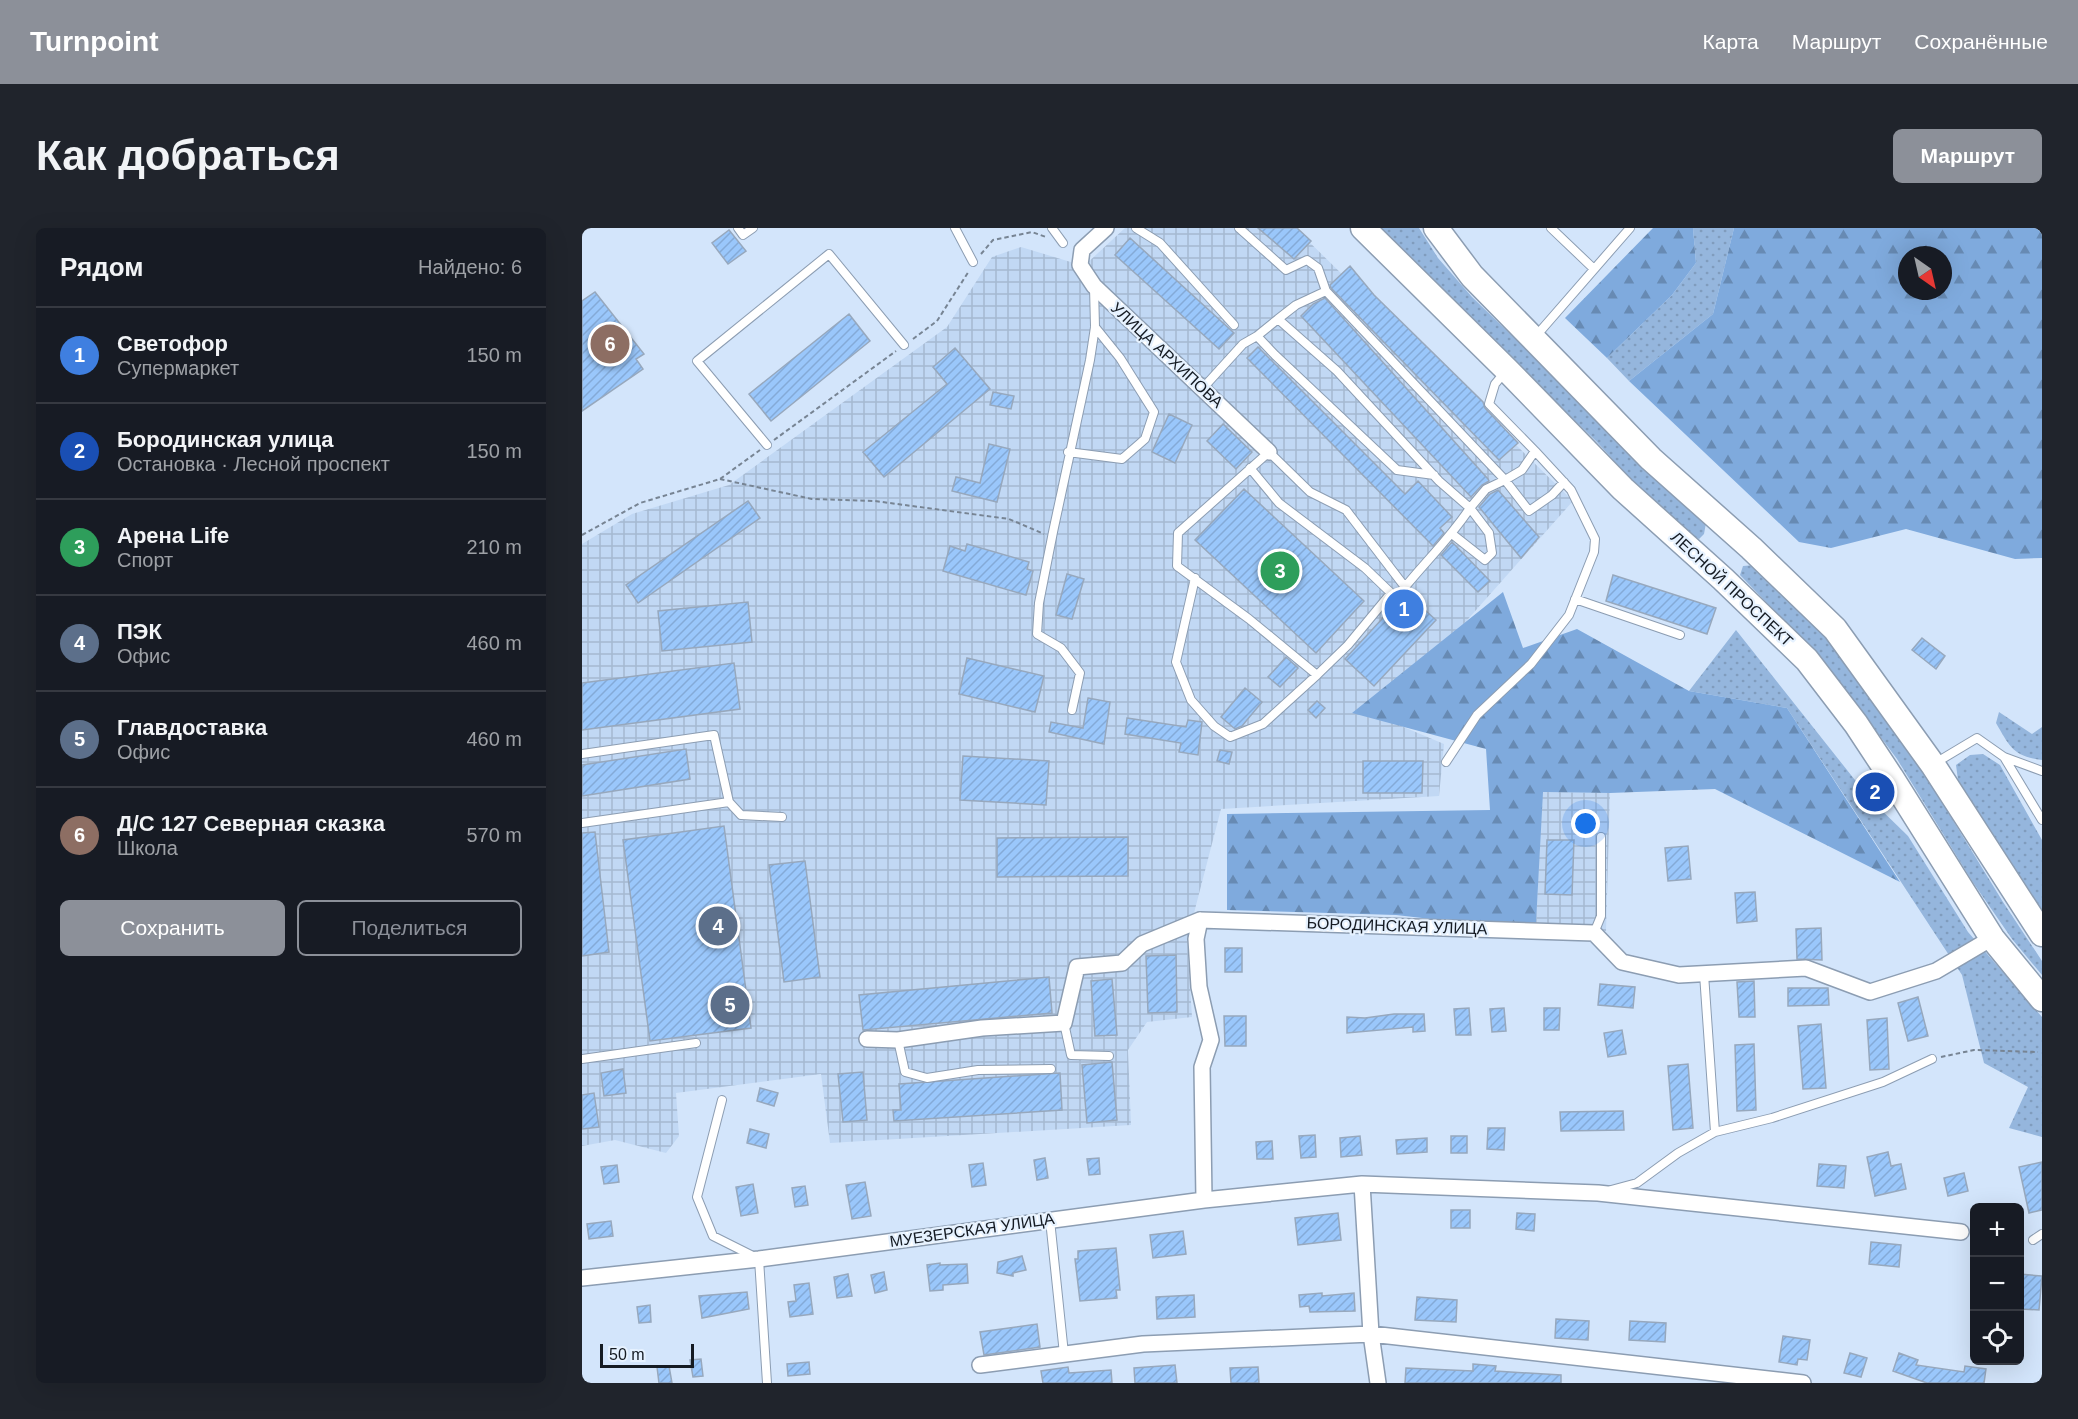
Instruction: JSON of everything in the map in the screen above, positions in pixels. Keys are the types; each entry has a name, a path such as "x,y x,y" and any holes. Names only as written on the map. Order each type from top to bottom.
{"main road":[{"name":"ЛЕСНОЙ ПРОСПЕКТ","path":"1363,228 1507,370 1623,489 1723,579 1807,660 1856,724 1992,938 2042,999"},
{"path":"1436,228 1472,276 1652,459 1751,548 1835,629 1933,765 2042,934"},
{"path":"1690,549 1709,539 1720,520"},
{"path":"1723,579 1728,564 1738,553 1751,548"}],"street":[{"name":"УЛИЦА АРХИПОВА","path":"1106,228 1082,250 1080,265 1094,286 1269,452"},
{"path":"1200,920 1196,939 1199,987 1211,1040 1202,1067 1204,1200"},
{"name":"БОРОДИНСКАЯ УЛИЦА","path":"1064,1023 1077,967 1122,963 1142,944 1200,920 1594,933"},
{"path":"1594,933 1622,962 1679,975 1806,968 1870,992 1936,971 1992,938"},
{"path":"867,1039 898,1040 982,1028 1064,1023"},
{"path":"1362,1184 1371,1334 1378,1383"},
{"name":"МУЕЗЕРСКАЯ УЛИЦА","path":"582,1278 759,1259 1204,1200 1362,1184 1598,1193 1961,1232"},
{"path":"980,1365 1143,1344 1371,1334 1803,1383"}],"lane":[{"path":"738,228 744,235 753,228"},
{"path":"955,228 973,262"},
{"path":"1052,228 1064,243"},
{"path":"1136,228 1160,243 1234,325"},
{"path":"1239,228 1286,270 1307,260 1318,268 1326,291 1505,480 1529,511 1552,495 1564,482"},
{"path":"1551,228 1594,269"},
{"path":"1534,339 1630,228"},
{"path":"767,445 697,361 829,254 904,345"},
{"path":"1072,710 1080,673 1061,648 1037,634 1039,603 1095,327 1094,286"},
{"path":"1203,388 1243,344 1257,336 1296,304 1326,291"},
{"path":"1278,319 1336,371 1434,475 1470,508 1489,533 1492,553 1485,560 1452,534"},
{"path":"1068,452 1122,459 1145,439 1154,412 1120,358 1095,327"},
{"path":"1257,336 1353,432 1397,470 1434,475"},
{"path":"1446,762 1477,716 1531,664 1569,615 1594,552 1595,538 1564,482 1489,404 1495,384 1507,370"},
{"path":"1317,675 1250,619 1177,566 1178,533 1269,452 1310,492 1346,510 1405,587 1452,534 1486,489 1522,470 1535,451"},
{"path":"1195,578 1176,662 1191,700 1214,726 1230,737 1263,724 1348,645 1391,593 1365,568 1279,504 1250,468"},
{"path":"1575,599 1680,635"},
{"path":"582,754 714,735 729,802 741,815 783,817"},
{"path":"1933,765 1977,738 2004,757 2042,771"},
{"path":"2004,757 2042,820"},
{"path":"582,823 729,802"},
{"path":"1594,933 1601,916 1601,837"},
{"path":"1704,974 1715,1132"},
{"path":"1064,1023 1071,1054 1109,1056"},
{"path":"898,1040 904,1072 927,1078 978,1070 1051,1069"},
{"path":"582,1059 696,1043"},
{"path":"1598,1193 1637,1183 1678,1154 1715,1132 1772,1118 1883,1082 1932,1059"},
{"path":"722,1100 697,1197 713,1236 759,1259 767,1383"},
{"path":"1050,1220 1064,1354"},
{"path":"2033,1240 2042,1234"}],"path":[{"path":"582,535 640,503 720,479 937,321 964,281 973,262 993,240 1032,232 1064,243"},
{"path":"720,479 812,499 875,501 1009,519 1052,538"},
{"path":"1932,1059 1974,1050 2038,1052"}],"shaded area":[{"path":"1125,228 1295,228 1573,501 1461,627 1368,712 1444,744 1439,796 1221,809 1187,940 1192,1017 1147,1022 1128,1050 1131,1125 830,1143 821,1074 676,1093 679,1136 666,1153 615,1140 582,1146 582,544 632,514 729,485 947,327 992,257 1021,247 1084,266"},
{"path":"1374,228 1419,228 1438,258 1472,297 1706,523 1704,534 1699,539 1689,534 1636,485 1596,441"},
{"path":"1693,228 1734,228 1713,314 1629,381 1607,358 1672,295 1696,263"},
{"path":"1755,565 1838,651 1913,755 2042,961 2042,975 2012,939 1972,881 1897,759 1826,664 1740,575 1743,566"},
{"path":"1736,630 1870,799 1908,836 1968,932 2042,1017 2042,1137 2009,1128 2028,1087 1984,1063 1962,975 1787,708 1689,691"},
{"path":"1999,712 2032,734 2042,727 2042,760 2025,756 2013,749 1996,723"},
{"path":"1983,754 2000,765 2042,840 2042,910 1958,780 1956,765 1970,755"},
{"path":"1542,792 1610,793 1606,931 1536,923"}],"green space":[{"path":"1653,228 1693,228 1696,263 1672,295 1607,358 1565,318"},
{"path":"1734,228 2042,228 2042,558 2015,559 1906,529 1831,548 1799,542 1629,381 1713,314"},
{"path":"1503,592 1523,648 1577,629 1689,691 1787,708 1900,882 1715,789 1610,793 1543,792 1536,923 1457,922 1396,915 1227,910 1227,814 1490,810 1486,749 1352,713"}],"building":[{"path":"1258,228 1297,228 1311,241 1294,259"},
{"path":"729,230 746,251 728,264 712,243"},
{"path":"1130,238 1234,333 1219,349 1115,255"},
{"path":"1350,266 1374,295 1483,402 1485,408 1518,443 1499,460 1331,288 1330,285"},
{"path":"595,292 644,354 636,359 643,369 582,411 582,301"},
{"path":"1325,298 1488,479 1489,481 1471,497 1301,316 1313,304"},
{"path":"849,314 870,341 771,421 749,394"},
{"path":"1258,347 1405,494 1418,481 1452,517 1440,528 1444,533 1433,546 1247,358"},
{"path":"955,348 990,389 884,477 863,452 947,384 933,367"},
{"path":"993,392 1014,396 1011,409 990,405"},
{"path":"1169,414 1192,425 1175,463 1152,452"},
{"path":"1223,424 1252,452 1236,469 1207,441"},
{"path":"989,444 1010,449 997,502 952,491 956,477 980,483"},
{"path":"1244,489 1364,601 1316,653 1195,540"},
{"path":"1498,490 1539,537 1521,558 1479,507 1490,494"},
{"path":"748,501 760,518 638,603 626,585"},
{"path":"1452,542 1490,581 1478,592 1441,555"},
{"path":"967,544 1029,562 1027,569 1033,571 1026,595 943,571 950,546 965,551"},
{"path":"1067,574 1084,579 1072,619 1056,615"},
{"path":"1613,575 1716,608 1707,634 1606,601"},
{"path":"1406,593 1436,620 1374,686 1345,659"},
{"path":"748,602 752,642 662,651 658,611"},
{"path":"1922,638 1945,656 1936,669 1912,650"},
{"path":"1286,657 1298,668 1280,687 1268,677"},
{"path":"967,658 1044,676 1035,712 959,694"},
{"path":"734,663 740,709 582,730 582,683"},
{"path":"1245,688 1262,702 1242,726 1235,729 1221,717"},
{"path":"1088,698 1110,702 1104,744 1049,732 1051,722 1083,728"},
{"path":"1317,701 1325,708 1316,718 1308,710"},
{"path":"1127,718 1186,727 1188,720 1202,722 1198,755 1179,752 1181,743 1125,734"},
{"path":"686,749 690,779 582,796 582,765"},
{"path":"1220,750 1232,752 1229,764 1217,761"},
{"path":"963,756 1049,761 1046,805 960,800"},
{"path":"1363,761 1423,761 1422,793 1363,793"},
{"path":"724,826 751,1028 650,1041 623,840"},
{"path":"595,832 609,952 582,956 582,833"},
{"path":"1128,837 1128,876 997,877 997,838"},
{"path":"1547,840 1574,840 1572,895 1545,894"},
{"path":"1688,846 1691,879 1668,881 1665,848"},
{"path":"805,861 820,977 784,982 769,865"},
{"path":"1755,892 1757,921 1737,923 1735,893"},
{"path":"1821,928 1822,960 1797,959 1796,929"},
{"path":"1225,948 1242,948 1242,972 1225,972"},
{"path":"1176,955 1177,1012 1148,1013 1146,956"},
{"path":"1049,977 1052,1013 863,1030 859,995"},
{"path":"1112,979 1117,1035 1095,1036 1091,981"},
{"path":"1754,981 1755,1017 1739,1017 1737,982"},
{"path":"1600,984 1635,987 1633,1008 1598,1005"},
{"path":"1788,988 1828,988 1829,1005 1788,1006"},
{"path":"1918,997 1928,1036 1908,1041 1898,1003"},
{"path":"1469,1008 1471,1035 1456,1035 1454,1009"},
{"path":"1504,1008 1506,1031 1492,1032 1490,1009"},
{"path":"1544,1008 1560,1008 1559,1030 1544,1030"},
{"path":"1394,1014 1424,1014 1425,1031 1413,1032 1413,1027 1347,1033 1347,1017 1365,1018"},
{"path":"1224,1016 1246,1016 1246,1046 1225,1046"},
{"path":"1887,1018 1889,1069 1870,1070 1867,1020"},
{"path":"1821,1024 1826,1088 1803,1089 1798,1026"},
{"path":"1622,1030 1626,1054 1608,1057 1604,1033"},
{"path":"1754,1044 1756,1110 1737,1111 1735,1045"},
{"path":"1112,1062 1117,1120 1087,1123 1082,1065"},
{"path":"1688,1064 1693,1128 1673,1130 1668,1066"},
{"path":"623,1069 626,1093 604,1096 601,1073"},
{"path":"863,1072 867,1120 843,1122 838,1074"},
{"path":"1060,1073 1062,1110 894,1121 893,1110 901,1110 899,1084"},
{"path":"760,1088 778,1093 774,1106 757,1101"},
{"path":"594,1093 599,1127 582,1129 582,1095"},
{"path":"1623,1111 1624,1130 1561,1131 1560,1112"},
{"path":"1488,1128 1505,1128 1504,1150 1487,1149"},
{"path":"750,1129 769,1134 766,1148 747,1143"},
{"path":"1315,1135 1316,1157 1301,1158 1299,1136"},
{"path":"1360,1136 1362,1155 1341,1157 1340,1138"},
{"path":"1451,1136 1467,1136 1467,1153 1451,1153"},
{"path":"1427,1138 1427,1152 1397,1154 1396,1140"},
{"path":"1272,1141 1273,1159 1257,1159 1256,1142"},
{"path":"1888,1152 1891,1166 1901,1164 1906,1189 1875,1196 1867,1157"},
{"path":"1045,1158 1048,1178 1037,1180 1034,1160"},
{"path":"1099,1158 1100,1174 1089,1175 1087,1159"},
{"path":"2042,1162 2042,1210 2029,1213 2019,1167"},
{"path":"983,1163 986,1185 972,1187 969,1165"},
{"path":"1819,1164 1846,1166 1844,1188 1817,1186"},
{"path":"617,1165 619,1182 604,1184 601,1167"},
{"path":"1964,1173 1968,1191 1948,1196 1944,1178"},
{"path":"865,1182 871,1216 852,1219 846,1185"},
{"path":"753,1184 758,1213 741,1216 736,1187"},
{"path":"805,1186 808,1205 795,1207 792,1188"},
{"path":"1451,1210 1470,1210 1470,1228 1451,1228"},
{"path":"1338,1213 1341,1240 1298,1245 1295,1218"},
{"path":"1517,1213 1535,1214 1534,1231 1516,1229"},
{"path":"611,1221 613,1236 589,1239 587,1224"},
{"path":"1183,1231 1186,1254 1153,1258 1150,1235"},
{"path":"1871,1242 1901,1245 1899,1267 1869,1264"},
{"path":"1116,1248 1120,1290 1116,1290 1117,1298 1080,1301 1075,1259 1078,1259 1078,1251"},
{"path":"1022,1256 1026,1270 1013,1273 1013,1276 997,1273 998,1262"},
{"path":"940,1263 940,1265 967,1264 968,1283 943,1285 943,1290 930,1291 927,1265"},
{"path":"884,1272 887,1290 875,1293 871,1275"},
{"path":"848,1274 852,1296 837,1298 834,1277"},
{"path":"2024,1274 2042,1276 2039,1310 2024,1309"},
{"path":"809,1283 813,1314 790,1317 788,1302 796,1301 794,1285"},
{"path":"747,1292 749,1309 702,1318 699,1296"},
{"path":"1322,1293 1322,1296 1354,1293 1355,1311 1310,1312 1309,1306 1300,1307 1299,1295"},
{"path":"1194,1295 1195,1317 1157,1319 1156,1297"},
{"path":"1417,1297 1457,1300 1456,1322 1415,1320"},
{"path":"650,1305 651,1322 639,1323 637,1307"},
{"path":"1556,1319 1589,1321 1588,1340 1555,1338"},
{"path":"1630,1321 1666,1323 1665,1342 1629,1340"},
{"path":"1037,1324 1040,1347 984,1355 980,1332"},
{"path":"1783,1336 1810,1340 1807,1360 1798,1359 1797,1365 1779,1362"},
{"path":"1850,1353 1867,1358 1861,1377 1844,1373"},
{"path":"1899,1353 1918,1360 1916,1365 1964,1372 1965,1366 1986,1369 1984,1383 1927,1383 1893,1371"},
{"path":"701,1359 703,1376 693,1377 690,1360"},
{"path":"809,1362 810,1374 788,1376 787,1364"},
{"path":"1473,1364 1496,1366 1495,1371 1561,1375 1561,1383 1405,1383 1406,1368 1473,1371"},
{"path":"1175,1365 1177,1383 1135,1383 1134,1368"},
{"path":"669,1366 672,1383 659,1383 657,1367"},
{"path":"1068,1367 1069,1373 1111,1370 1112,1383 1043,1383 1041,1371"},
{"path":"1258,1367 1259,1383 1231,1383 1230,1368"}],"place":[{"name":"Д/С 127 Северная сказка","path":"610,344"},
{"name":"Арена Life","path":"1280,571"},
{"name":"Светофор","path":"1404,609"},
{"name":"Бородинская улица","path":"1875,792"},
{"name":"ПЭК","path":"718,926"},
{"name":"Главдоставка","path":"730,1005"}]}
